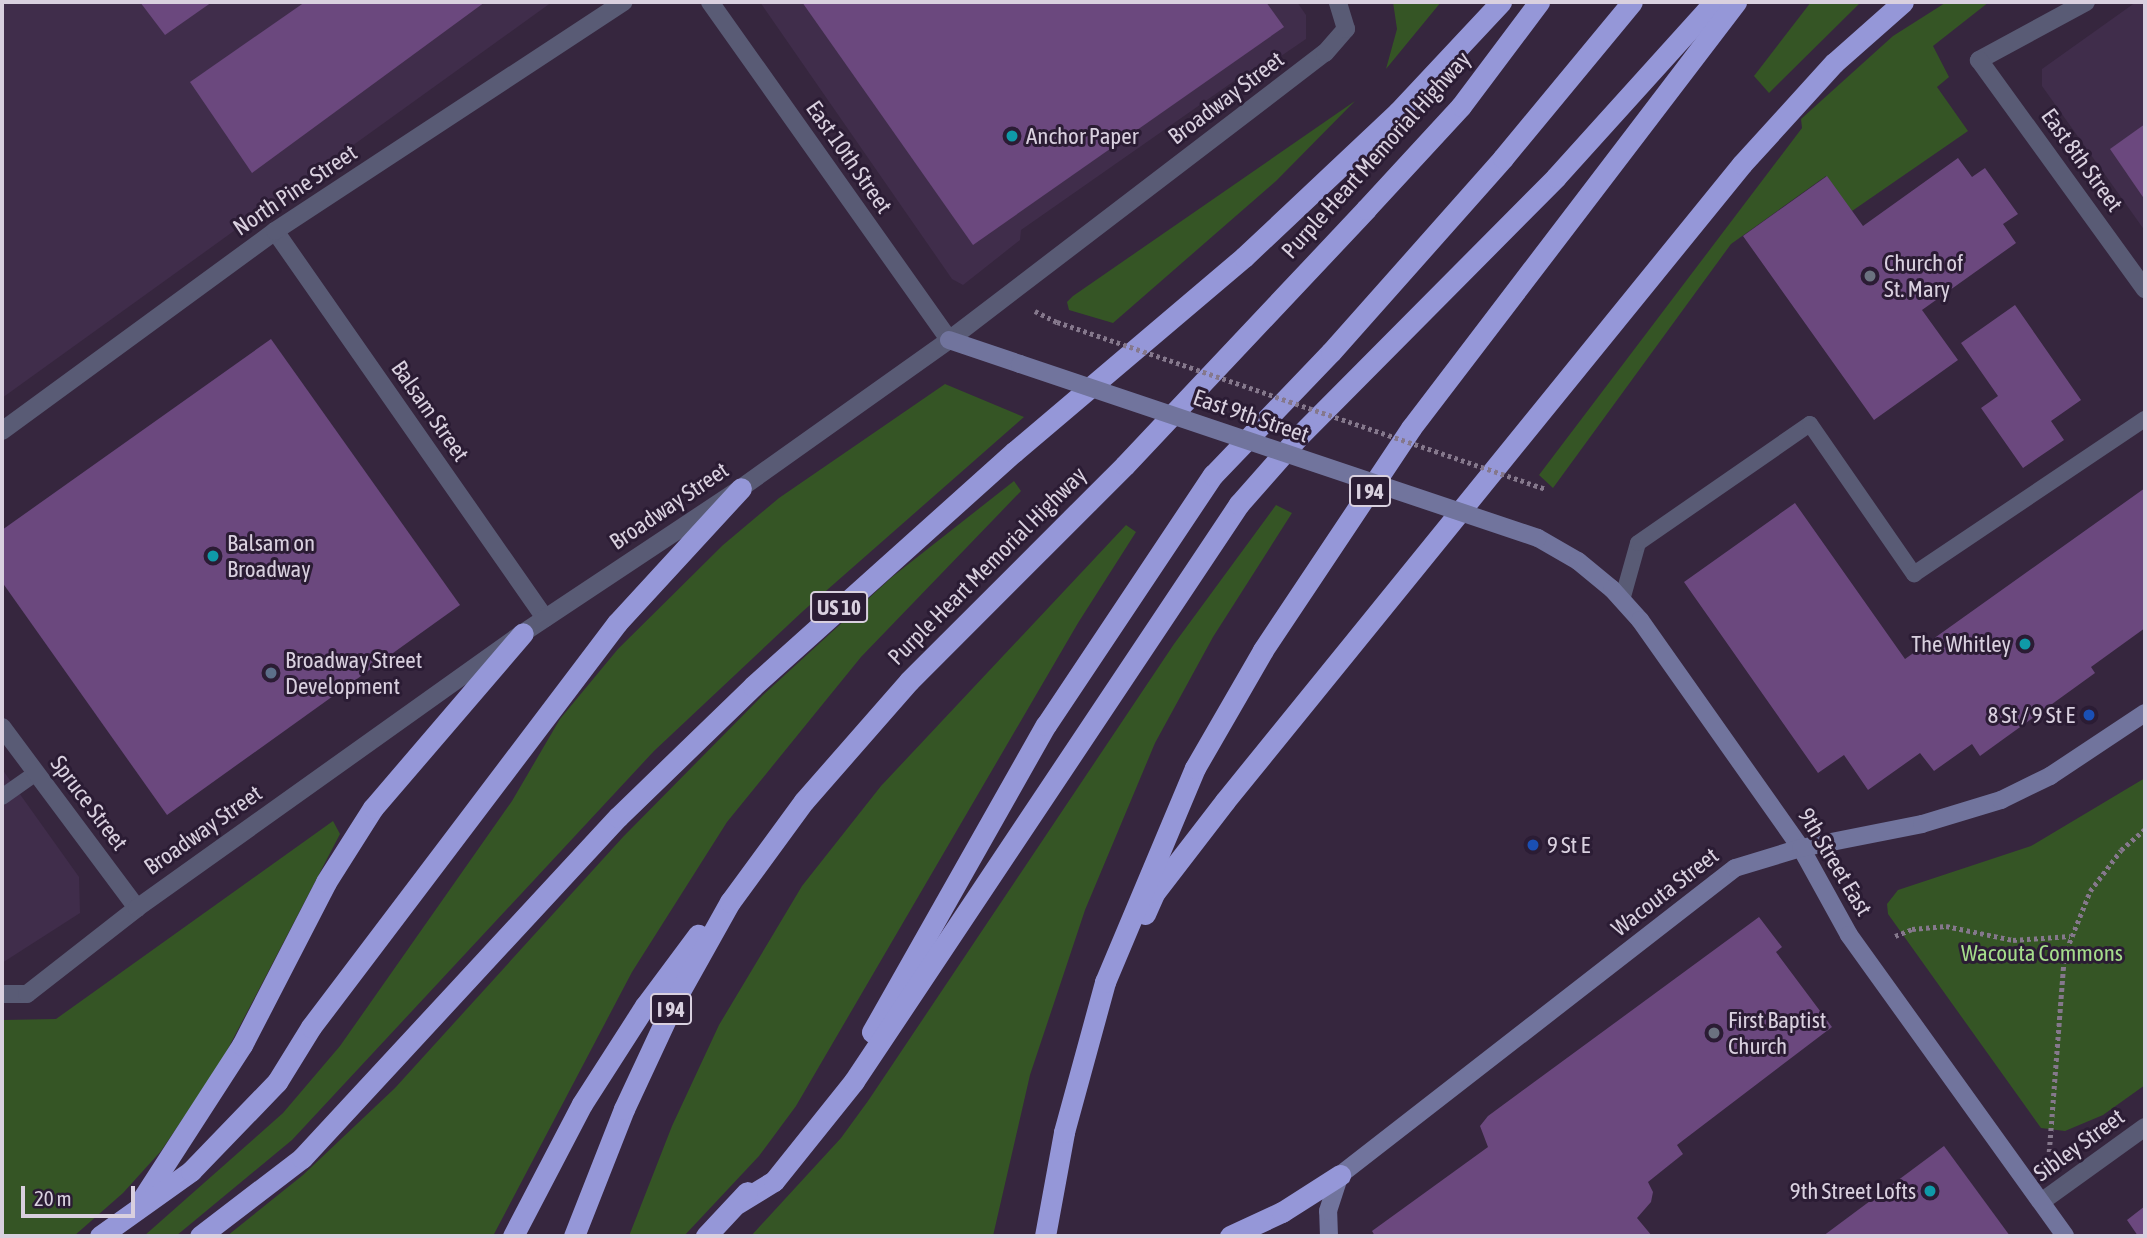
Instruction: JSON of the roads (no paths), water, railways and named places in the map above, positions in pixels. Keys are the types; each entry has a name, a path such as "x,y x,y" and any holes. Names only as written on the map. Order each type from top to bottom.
{"highway":[{"name":"US 10","path":"200,1236 302,1158 618,817 698,738 1003,461 1244,257 1398,112 1501,2"},
{"name":"Purple Heart Memorial Highway","path":"574,1236 624,1109 680,991 730,902 804,801 909,681 1125,465 1376,199 1461,106 1539,2"},
{"path":"706,1236 738,1203 829,1096 866,1042 1046,724 1213,475 1269,411 1331,352 1494,169 1632,2"},
{"path":"738,1203 774,1181 847,1090 1239,504 1298,437 1556,177 1714,2"},
{"name":"I 94","path":"1046,1236 1051,1198 1105,982 1170,821 1195,768 1263,650 1411,428 1736,2"},
{"path":"1092,1031 1155,892 1225,801 1742,164 1834,63 1903,2"},
{"path":"100,1236 191,1171 277,1082 318,1018 617,623 741,488"},
{"path":"136,1209 229,1067 326,882 373,808 523,633"},
{"path":"513,1236 582,1104 645,1006 804,801"},
{"path":"1230,1236 1282,1212 1340,1175"}],"street":[{"name":"North Pine Street","path":"2,431 275,231 624,2"},
{"name":"East 10th Street","path":"709,2 949,340"},
{"name":"Broadway Street","path":"2,994 27,994 137,908 523,633 741,488 949,340 1325,53 1346,29 1338,2"},
{"name":"East 8th Street","path":"2086,2 1979,60 2145,289"},
{"name":"Balsam Street","path":"275,231 545,618"},
{"name":"East 9th Street","path":"949,340 1538,538"},
{"name":"9th Street East","path":"1538,538 1578,561 1622,600 1801,848 1849,935 2065,1236"},
{"name":"Wacouta Street","path":"1340,1175 1735,868 1801,848 1922,824 2001,800 2050,776 2145,713"},
{"name":"Spruce Street","path":"2,727 137,908"},
{"name":"Sibley Street","path":"2041,1202 2145,1127"},
{"path":"1329,1236 1328,1211 1340,1175"}],"lane":[{"path":"1622,600 1638,544 1810,424 1914,574 2145,419"},
{"path":"2,797 36,773"}],"place":[{"name":"Anchor Paper","path":"1012,136"},
{"name":"Church of St. Mary","path":"1870,276"},
{"name":"Balsam on Broadway","path":"213,556"},
{"name":"The Whitley","path":"2025,644"},
{"name":"Broadway Street Development","path":"271,673"},
{"name":"8 St / 9 St E","path":"2089,715"},
{"name":"9 St E","path":"1533,845"},
{"name":"First Baptist Church","path":"1714,1033"},
{"name":"9th Street Lofts","path":"1930,1191"}],"park label":[{"name":"Wacouta Commons","path":"2042,953"}]}
